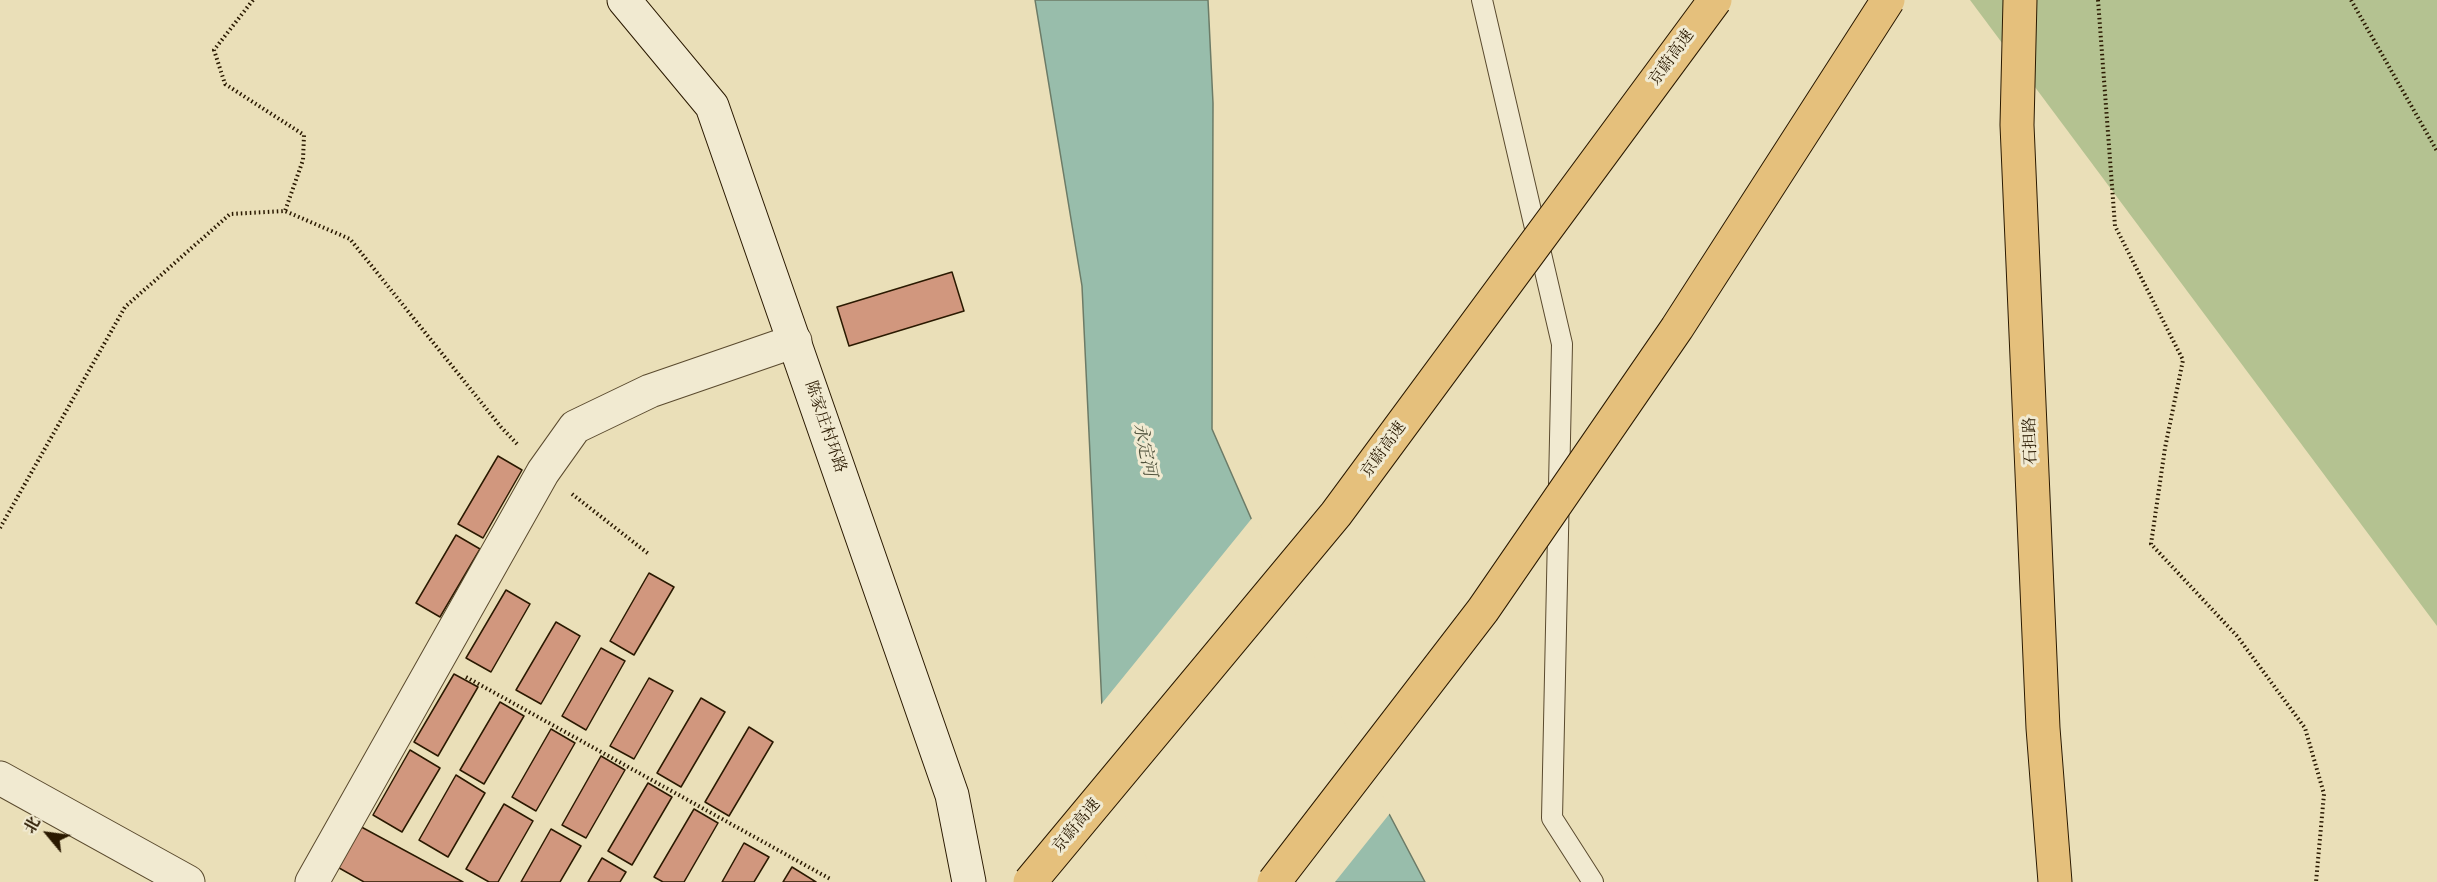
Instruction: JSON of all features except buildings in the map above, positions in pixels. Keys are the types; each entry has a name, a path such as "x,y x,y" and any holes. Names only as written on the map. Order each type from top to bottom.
{"main road":[{"name":"京蔚高速","path":"1030,882 1336,514 1715,0"},
{"path":"1274,882 1483,610 1677,328 1888,0"},
{"name":"石担路","path":"2020,0 2018,137 2043,728 2055,882"}],"street":[{"name":"陈家庄村环路","path":"624,0 712,106 952,795 969,882"},
{"path":"312,882 543,472 575,427 650,391 795,341"},
{"path":"0,778 188,882"}],"lane":[{"path":"1482,0 1562,344 1552,818 1593,882"}],"path":[{"path":"253,0 214,50 225,84 304,135 303,160 285,211"},
{"path":"2097,0 2115,226 2183,360 2165,448 2151,544 2237,636 2305,728 2324,794 2316,882"},
{"path":"2351,0 2437,151"},
{"path":"0,528 125,307 231,214 285,211 350,239 501,427 543,472 650,555"},
{"path":"437,660 832,880"}],"shaded area":[{"path":"1970,0 2437,0 2437,626"}],"water":[{"name":"永定河","path":"1035,0 1208,0 1213,103 1212,429 1337,715 1425,882 1162,882 1105,770 1082,286"}],"pier":[{"path":"1253,517 1340,714 1391,812 1335,882 1159,882 1102,770 1099,707"}]}
